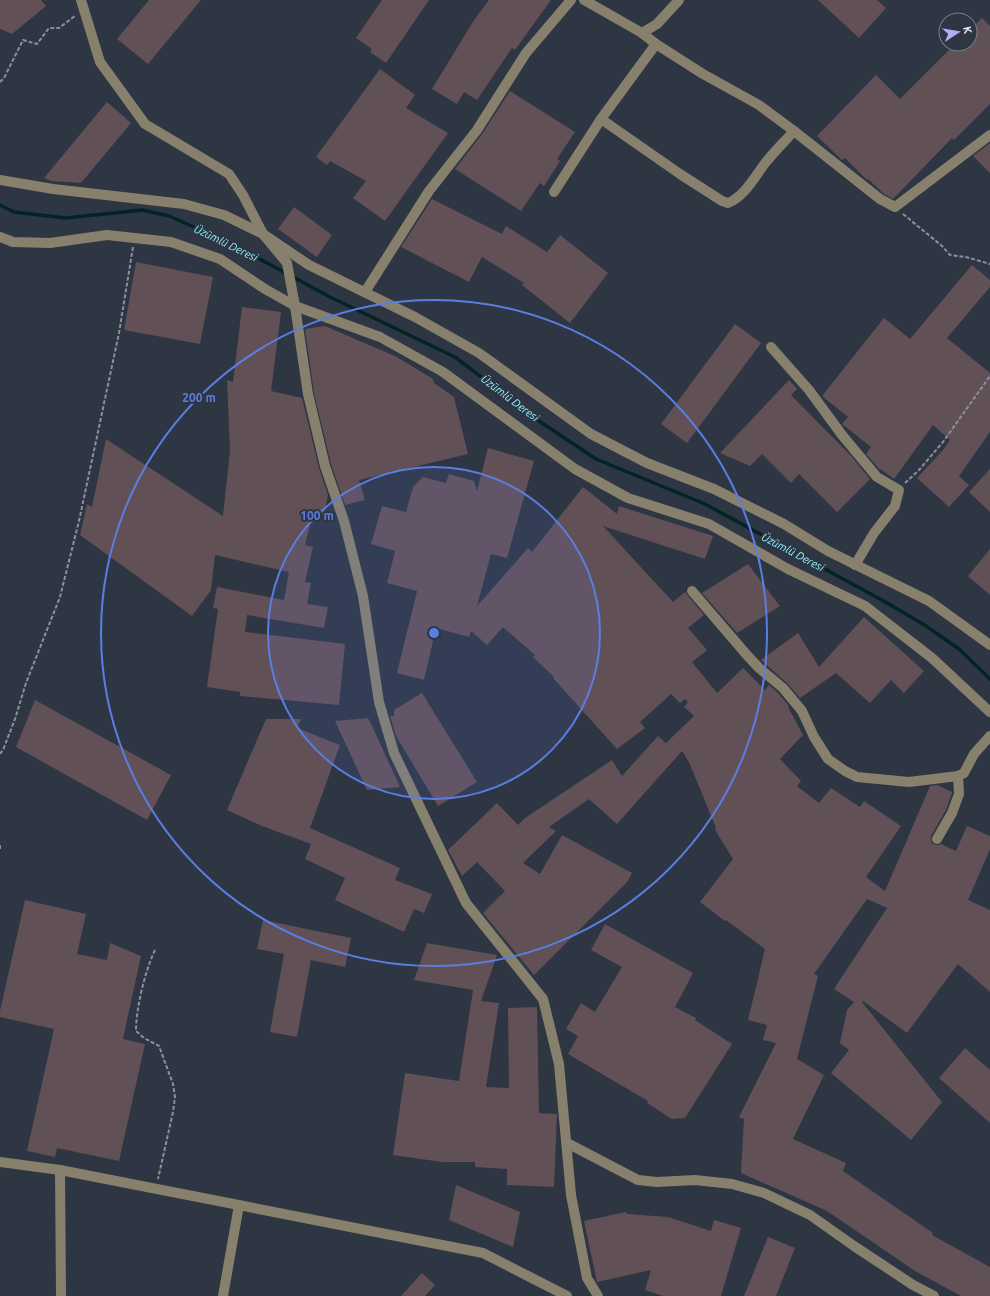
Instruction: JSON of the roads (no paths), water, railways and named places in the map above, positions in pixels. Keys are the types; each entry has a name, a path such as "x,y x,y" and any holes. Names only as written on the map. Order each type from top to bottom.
{"street":[{"path":"365,292 429,190 477,130 526,53 571,0"},
{"path":"584,0 642,33 656,44 703,74 759,105 880,199 895,207 990,135"},
{"path":"642,33 657,24 679,0"},
{"path":"82,4 100,62 145,124 229,174 243,195 263,234 287,263 308,394 325,466 344,521 363,596 379,702 394,753 466,903 543,999 559,1064 571,1195 587,1278 598,1296"},
{"path":"554,192 601,119 656,44"},
{"path":"601,119 680,174 722,201 728,203 735,201 740,196 766,162 794,131"},
{"path":"0,180 53,190 184,204 224,216 263,234 310,265 416,317 478,353 591,434 647,463 714,489 784,524 828,551 929,601 990,645"},
{"path":"0,237 13,242 50,243 107,235 171,242 220,259 265,289 295,306 380,337 443,372 575,469 628,498 709,524 788,569 865,606 932,658 990,712"},
{"path":"771,347 809,390 842,435 877,477 899,490 895,506 874,534 855,565"},
{"path":"692,592 759,668 783,688 802,711 814,737 828,759 845,772 857,777 909,782 958,776 964,773 974,754 990,736"},
{"path":"937,839 952,813 959,794 958,776"},
{"path":"567,1143 638,1180 657,1182 695,1180 732,1184 764,1193 810,1215 913,1285 934,1296"},
{"path":"0,1162 60,1170 156,1188 483,1253 567,1296"},
{"path":"60,1170 61,1296"},
{"path":"224,1296 239,1204"}],"waterway":[{"name":"Üzümlü Deresi","path":"0,205 14,212 66,218 142,210 169,216 228,242 330,297 455,357 539,421 596,459 705,504 882,600 923,624 959,649 990,679"}]}
